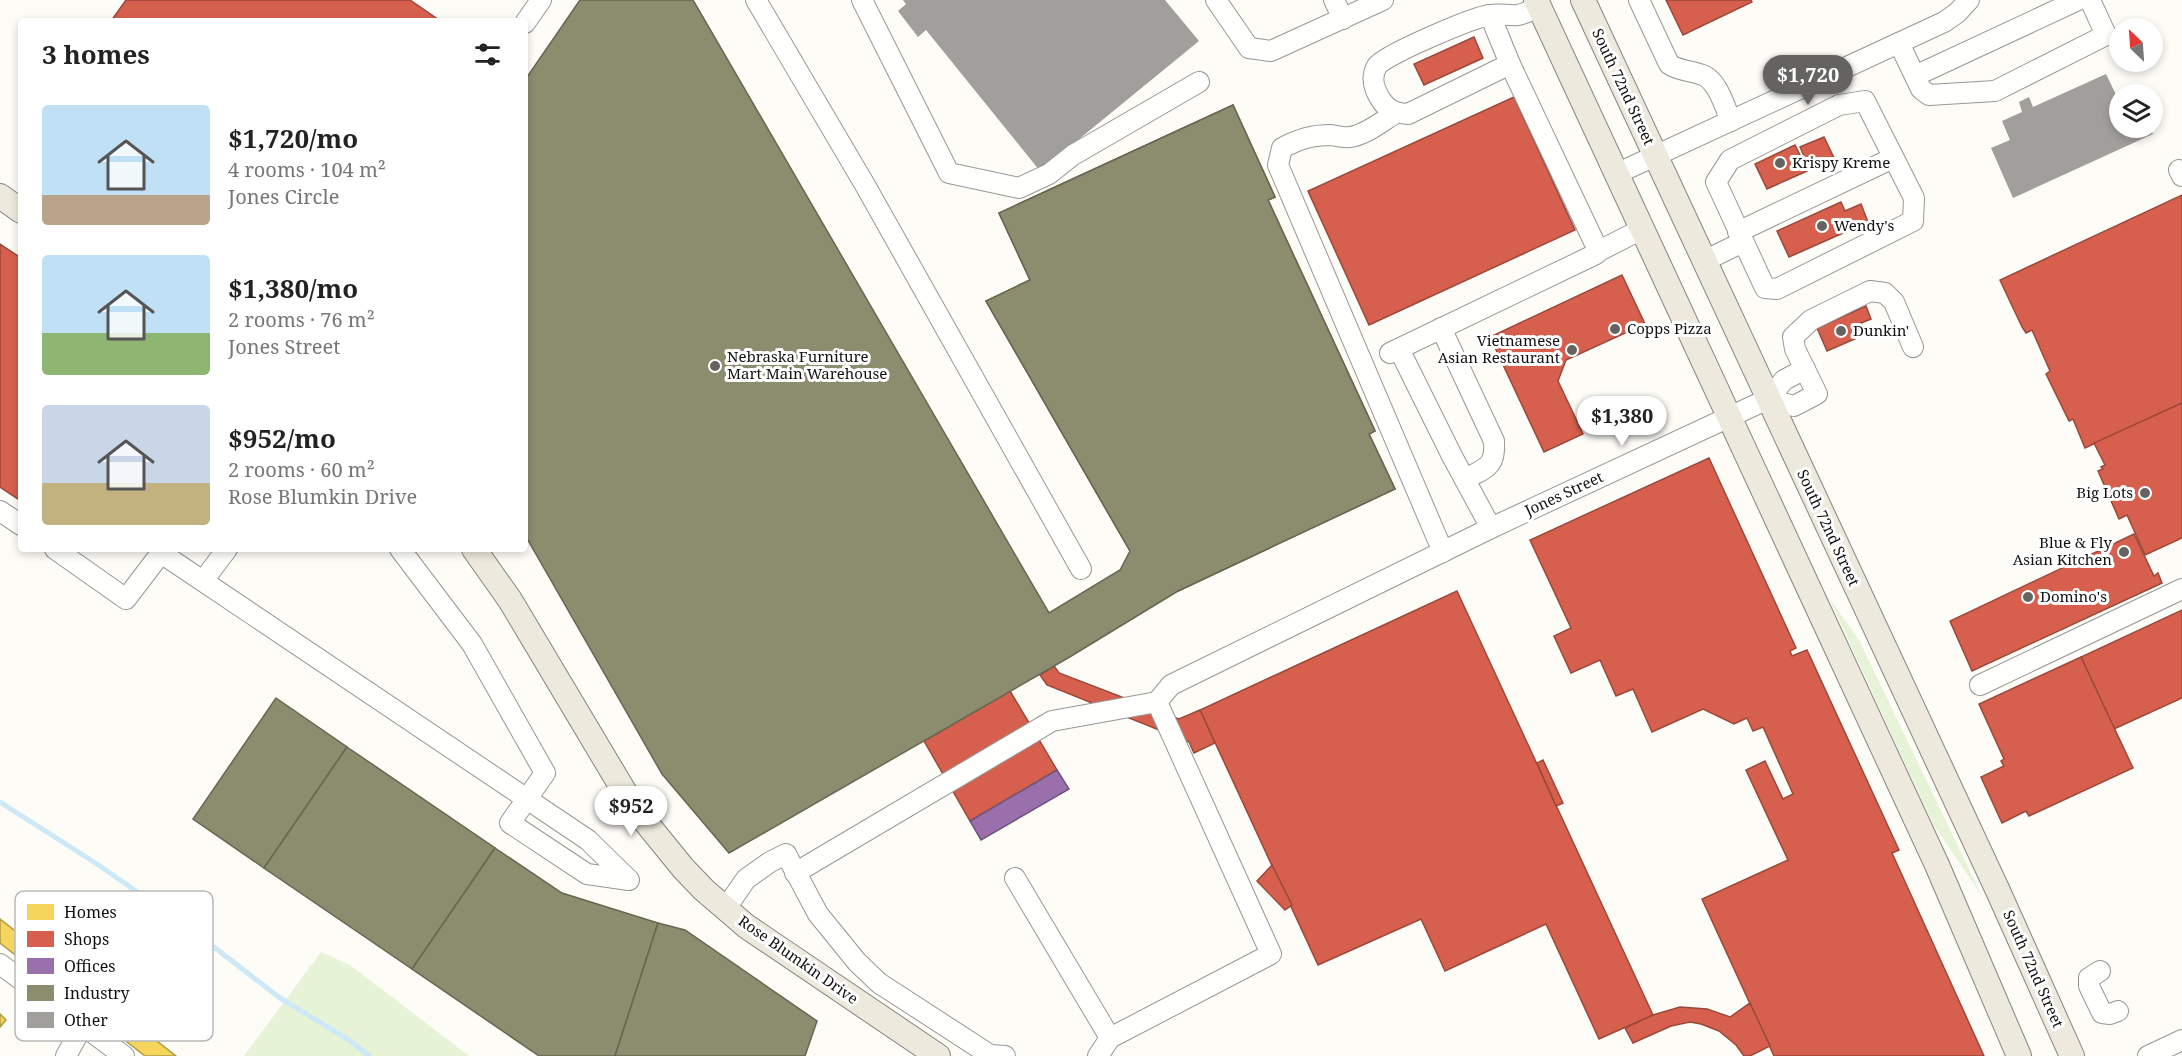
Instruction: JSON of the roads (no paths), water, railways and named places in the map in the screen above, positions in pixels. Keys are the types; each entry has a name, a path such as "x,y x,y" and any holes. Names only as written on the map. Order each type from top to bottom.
{"main road":[{"name":"South 72nd Street","path":"1583,0 1998,891 2072,1056"},
{"path":"1538,3 1937,865 2019,1056"},
{"path":"0,196 18,209"},
{"name":"Rose Blumkin Drive","path":"476,552 510,600 644,820 697,883 746,926 772,945 938,1056"}],"street":[{"path":"528,19 541,0"},
{"path":"756,0 865,185 1082,568"},
{"path":"862,0 949,173 959,176 1019,188 1048,174 1073,155 1199,82"},
{"path":"1216,0 1250,48 1271,51 1383,0"},
{"path":"1334,0 1343,19"},
{"path":"1640,0 1669,64 1676,69 1705,76 1714,84 1731,121"},
{"path":"1616,174 1944,22 1957,13 1969,0"},
{"path":"1915,76 2078,0"},
{"path":"1899,43 1921,89 1929,95 1995,91 2106,35 2090,0"},
{"path":"1510,64 1408,114 1396,113 1385,106 1376,92 1372,78 1378,63 1431,37 1471,20 1490,15 1519,15 1538,3"},
{"path":"1490,15 1510,64 1597,252"},
{"path":"1824,78 1839,105"},
{"path":"1865,101 1893,158 1914,198 1913,221 1777,289 1765,288 1716,182 1730,160 1839,105 1865,101"},
{"path":"1396,113 1360,134 1348,138 1333,135 1307,136 1282,148 1278,165 1443,552"},
{"path":"1704,261 1741,237 1893,158"},
{"path":"1491,528 1394,351 1596,254 1642,229"},
{"path":"1805,369 1784,380 1768,399 1794,406 1817,394 1795,348 1793,337 1811,320 1870,291 1885,293 1894,302 1913,346"},
{"path":"1441,328 1494,441 1495,455 1491,466 1465,479"},
{"name":"Jones Street","path":"1157,702 1171,685 1491,528 1768,399"},
{"path":"0,511 18,523"},
{"path":"59,552 126,599 162,552"},
{"path":"164,552 203,581 526,800 588,840 629,880 587,874 510,824 526,800 544,773 472,644 402,552"},
{"path":"203,581 224,552"},
{"path":"1980,685 2182,589"},
{"path":"795,873 1052,721 1157,702 1271,954 1110,1038 1098,1056"},
{"path":"726,908 746,879 786,854 818,914 857,962 879,983 990,1055 1005,1056"},
{"path":"1016,878 1110,1038"},
{"path":"0,964 15,975"},
{"path":"2100,971 2089,978 2089,986 2102,1013 2110,1014 2118,1011"},
{"path":"2148,1056 2182,1040"},
{"path":"66,1056 74,1041"},
{"path":"104,1041 124,1056"}],"waterway":[{"path":"0,802 136,891"},
{"path":"213,946 280,998 352,1042 369,1056"}],"place":[{"name":"Krispy Kreme","path":"1780,163"},
{"name":"Wendy's","path":"1822,226"},
{"name":"Copps Pizza","path":"1615,329"},
{"name":"Dunkin'","path":"1841,331"},
{"name":"Vietnamese Asian Restaurant","path":"1572,350"},
{"name":"Nebraska Furniture Mart Main Warehouse","path":"715,366"},
{"name":"Big Lots","path":"2145,493"},
{"name":"Blue & Fly Asian Kitchen","path":"2124,552"},
{"name":"Domino's","path":"2028,597"}]}
